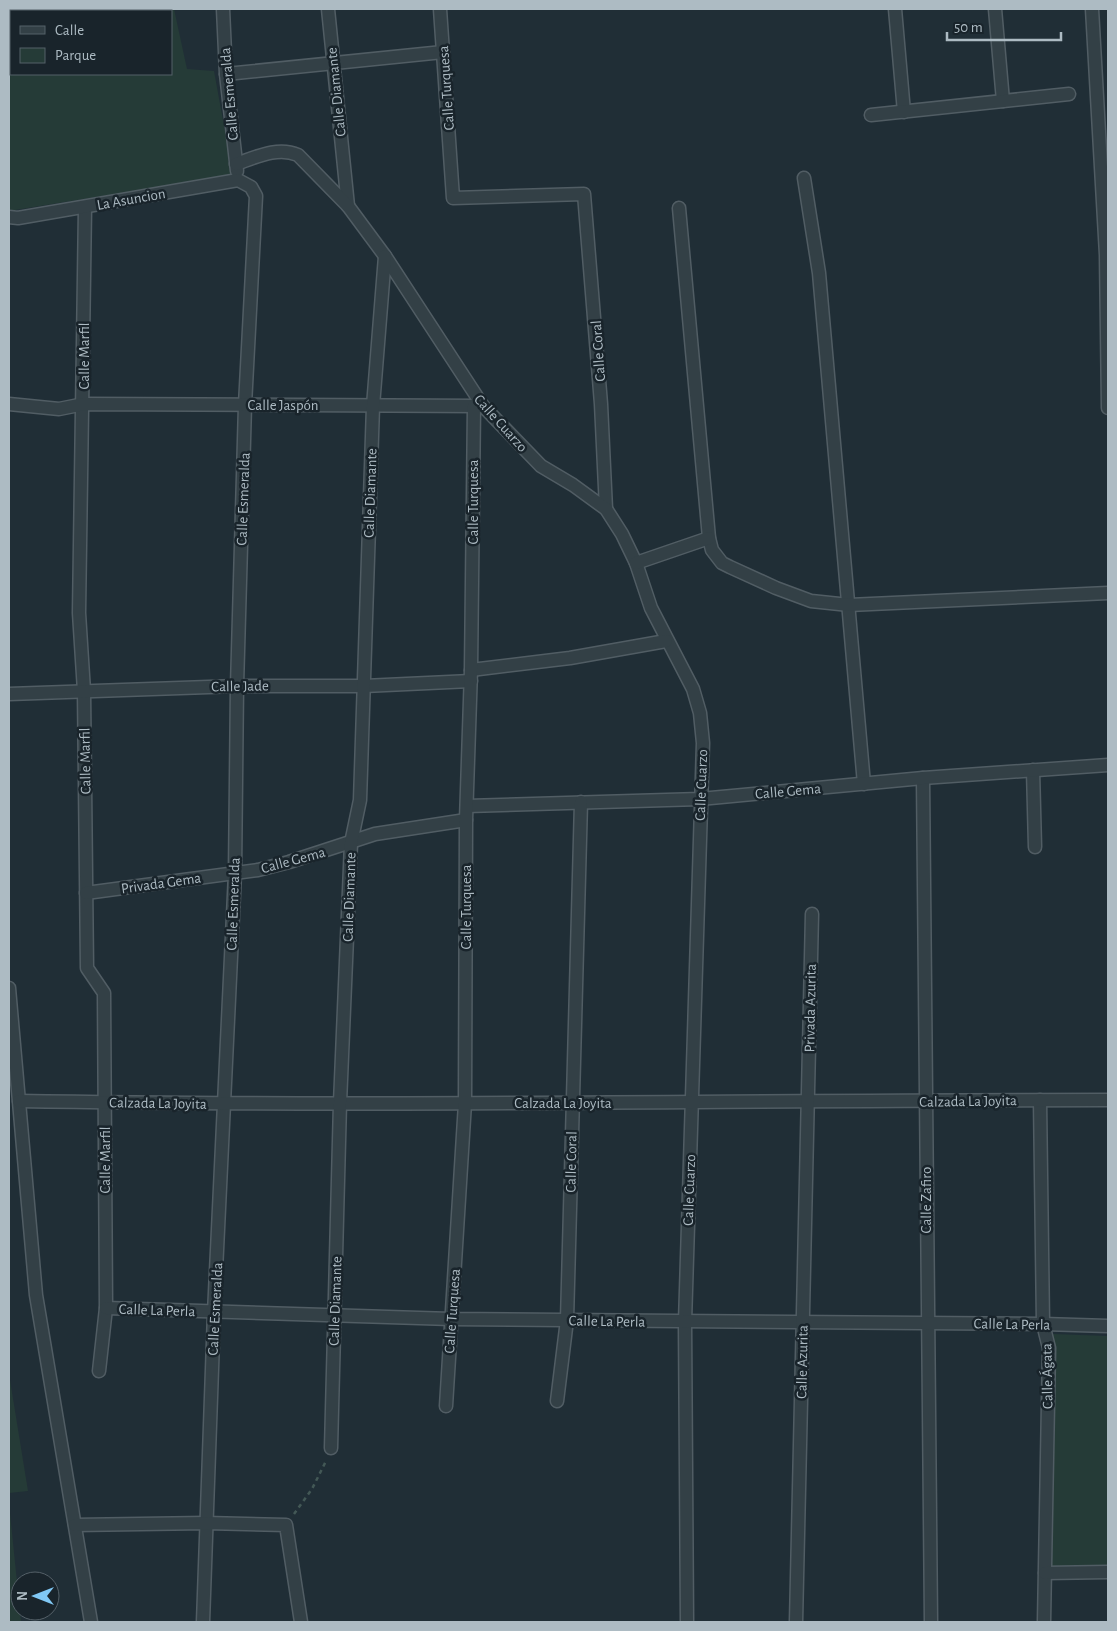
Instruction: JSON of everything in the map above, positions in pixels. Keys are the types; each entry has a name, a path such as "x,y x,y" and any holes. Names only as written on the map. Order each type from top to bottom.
{"street":[{"name":"Calle Esmeralda","path":"204,1622 214,1313 235,873 237,686 245,405 256,196 251,187 238,180 226,74 223,9"},
{"name":"Calle Diamante","path":"328,9 348,206"},
{"name":"Calle Turquesa","path":"440,9 453,198 584,194"},
{"path":"895,9 904,112"},
{"path":"995,9 1003,102"},
{"path":"1092,9 1106,255 1108,408"},
{"path":"226,74 443,52"},
{"path":"871,114 1069,94"},
{"name":"Calle Cuarzo","path":"236,164 264,154 287,150 298,155 348,206 385,256 478,406 541,466 573,485 606,509 636,563 651,608 666,641 689,680 700,713 703,742 685,1322 687,1622"},
{"path":"804,178 819,273 864,784"},
{"name":"La Asuncion","path":"9,217 18,218 85,208 238,180"},
{"name":"Calle Coral","path":"584,194 601,394 606,509"},
{"name":"Calle Marfil","path":"85,208 84,404 79,613 84,691 87,968 104,993 106,1308 99,1370"},
{"path":"678,208 709,538 712,550 722,563 776,588 811,601 849,605 1108,593"},
{"name":"Calle Diamante","path":"331,1448 340,1103 351,843 360,800 373,406 385,256"},
{"name":"Calle Jaspón","path":"9,404 59,409 84,404 478,406"},
{"name":"Calle Turquesa","path":"446,1406 465,1103 466,820 478,406"},
{"path":"636,563 709,538"},
{"name":"Calle Jade","path":"9,694 237,686 364,686 471,675 666,641"},
{"name":"Calle Gema","path":"467,806 700,799 923,778 1108,765"},
{"path":"1033,770 1035,846"},
{"name":"Calle Zafiro","path":"923,778 930,1622"},
{"name":"Calle Coral","path":"557,1401 567,1320 581,802"},
{"name":"Calle Gema","path":"235,873 289,862 375,834 400,828 466,820"},
{"name":"Privada Gema","path":"86,894 235,873"},
{"name":"Privada Azurita","path":"809,1103 812,914"},
{"path":"9,988 36,1295 91,1622"},
{"name":"Calle Ágata","path":"1040,1100 1043,1324 1049,1348 1044,1622"},
{"name":"Calzada La Joyita","path":"19,1101 809,1103 1108,1100"},
{"name":"Calle Azurita","path":"796,1622 809,1103"},
{"name":"Calle La Perla","path":"106,1308 334,1317 1108,1326"},
{"path":"75,1525 206,1523 286,1525 301,1622"},
{"path":"1045,1573 1108,1572"}],"path":[{"path":"286,1525 312,1489 331,1448"}],"green space":[{"path":"9,9 32,10 10,10 10,75 172,75 172,10 120,10 174,9 187,69 214,71 233,175 9,211"},
{"path":"1053,1334 1108,1336 1108,1568 1051,1569"},
{"path":"9,1374 28,1491 9,1493"},
{"path":"9,1503 16,1571 10,1571 10,1621 21,1622 9,1622"}]}
